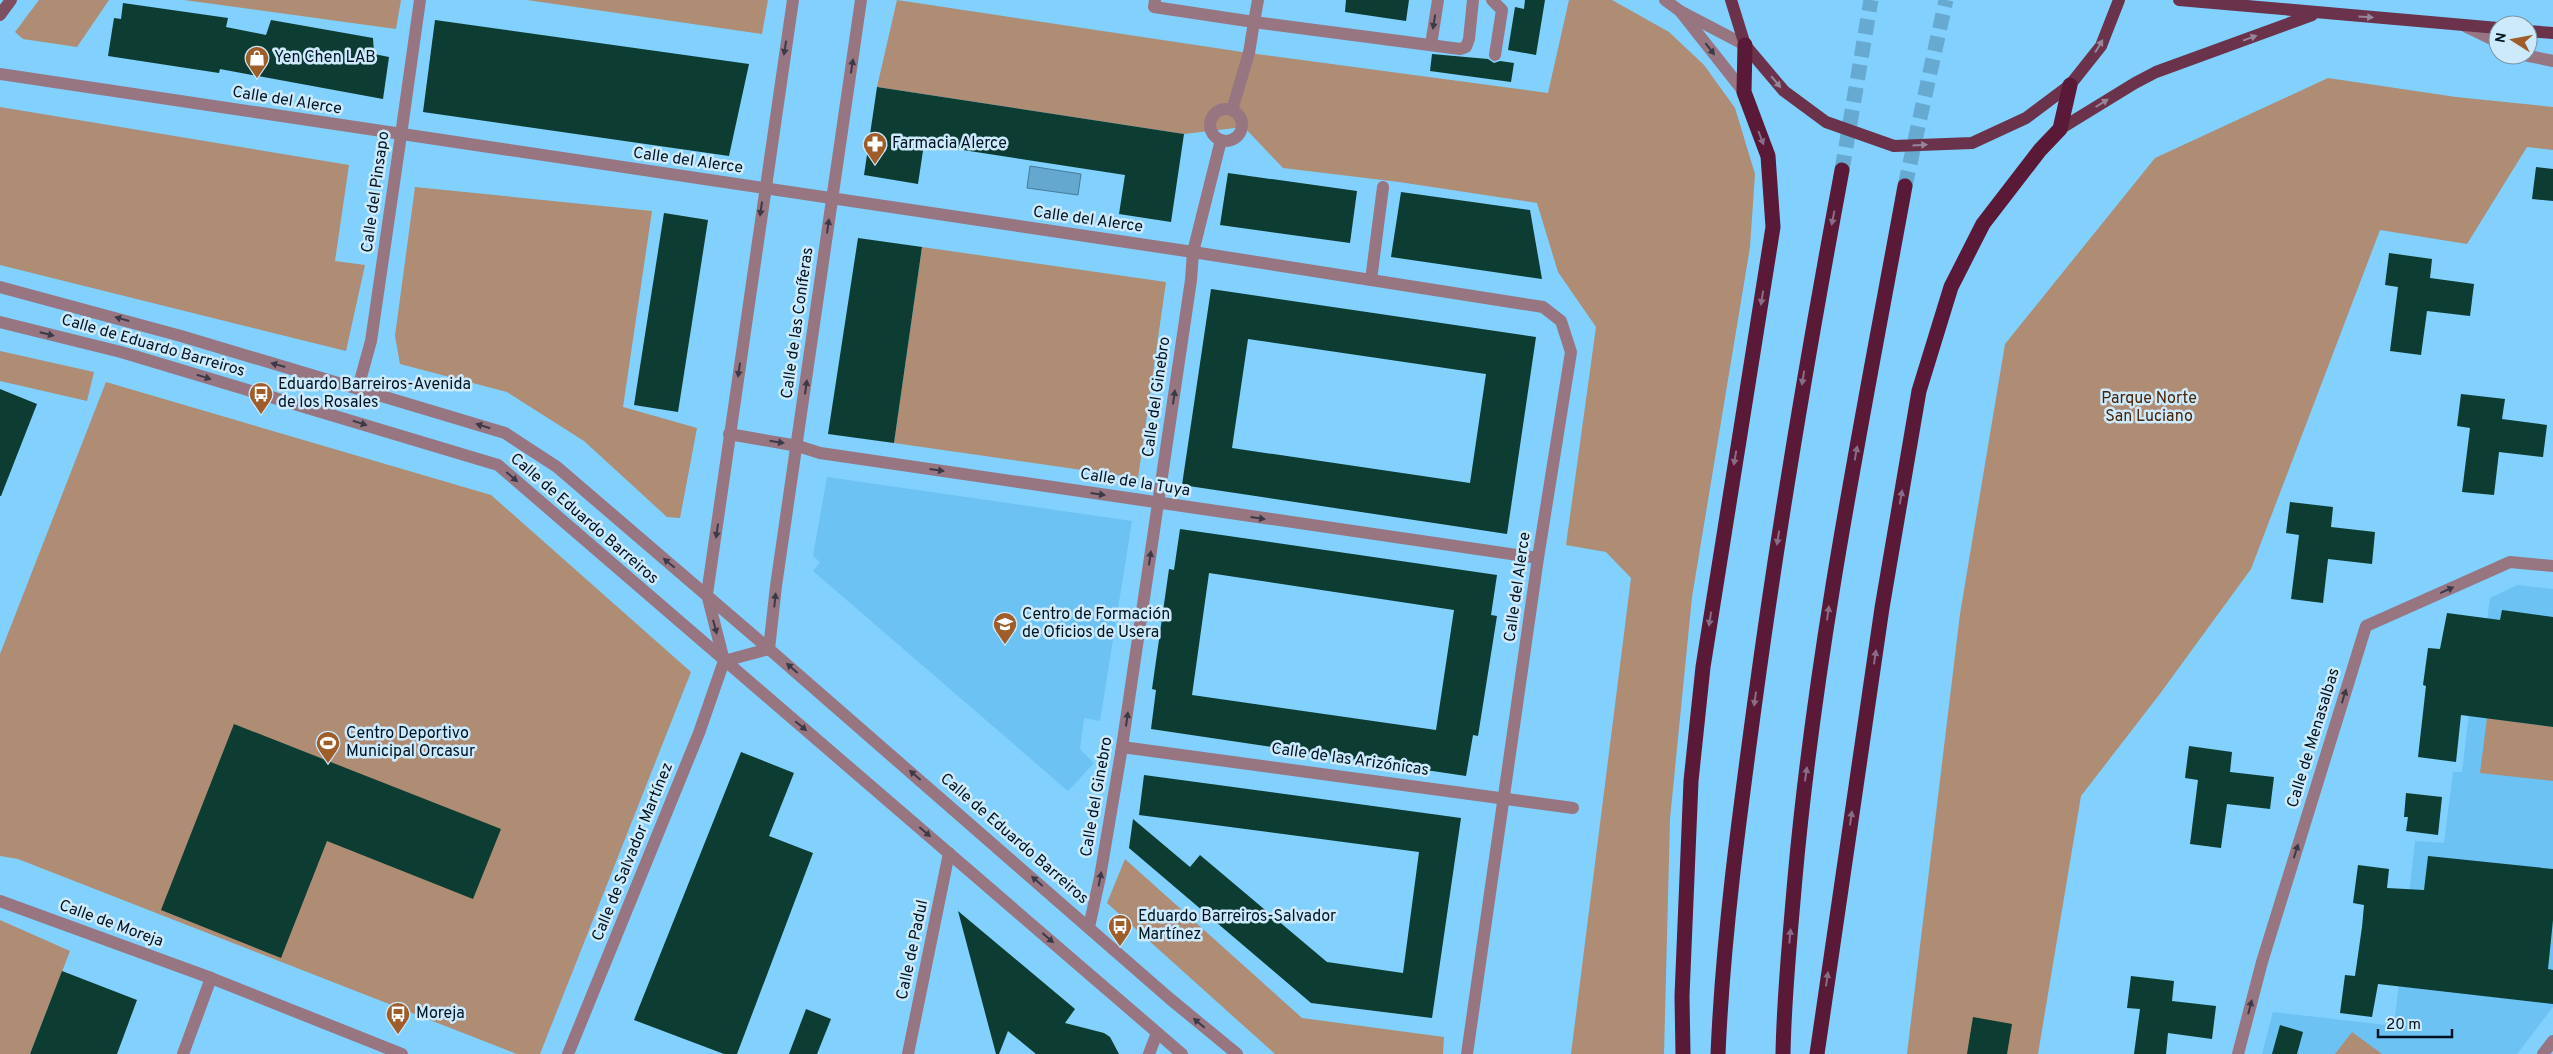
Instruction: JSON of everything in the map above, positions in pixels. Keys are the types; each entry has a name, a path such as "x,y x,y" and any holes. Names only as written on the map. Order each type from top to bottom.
{"highway":[{"path":"1684,1054 1682,996 1691,782 1703,667 1773,227 1768,156 1744,92 1745,45"},
{"path":"1817,1054 1881,618 1919,391 1951,287 1983,224 2040,150 2060,129 2070,84"},
{"path":"1718,1054 1731,876 1766,620 1807,357 1842,170"},
{"path":"1783,1054 1784,1009 1809,751 1834,573 1905,186"}],"main road":[{"path":"0,15 11,0"},
{"path":"1732,0 1745,45 1784,91 1826,122 1894,146 1972,143 2026,118 2070,84 2101,46 2119,0"},
{"path":"2179,0 2317,14 2488,27"},
{"path":"2060,129 2135,82 2156,72 2317,14"},
{"path":"2538,32 2553,33"}],"street":[{"name":"Calle del Pinsapo","path":"358,388 371,341 420,0"},
{"path":"770,649 724,661 707,594 764,188 793,0"},
{"name":"Calle de las Coníferas","path":"770,649 776,586 798,446 859,0"},
{"path":"1155,0 1154,7 1460,49 1466,47 1469,39 1473,0"},
{"path":"1232,110 1249,53 1258,0"},
{"path":"1431,45 1438,0"},
{"path":"1492,0 1502,10 1495,55"},
{"path":"1665,0 1680,11 1745,45"},
{"path":"1680,11 1744,92"},
{"path":"2463,24 2488,37"},
{"path":"2538,58 2553,61"},
{"name":"Calle del Alerce","path":"0,74 1193,252 1543,307 1561,321 1571,352 1538,558 1467,1054"},
{"path":"1232,110 1240,117 1242,127 1237,136 1232,139 1221,140 1214,134 1212,120 1217,112 1232,110"},
{"name":"Calle del Ginebro","path":"1089,927 1100,877 1122,747 1191,280 1193,252 1221,140"},
{"path":"1371,280 1383,187"},
{"name":"Calle de Eduardo Barreiros","path":"0,287 172,333 505,433 557,467 707,594 1169,998 1237,1054"},
{"name":"Calle de Eduardo Barreiros","path":"0,322 121,352 498,465 1182,1054"},
{"name":"Calle de la Tuya","path":"729,434 798,446 820,453 1538,558"},
{"name":"Calle de Menasalbas","path":"2238,1054 2262,962 2366,626 2510,562 2553,566"},
{"name":"Calle de Salvador Martínez","path":"568,1054 699,733 724,661"},
{"name":"Calle de las Arizónicas","path":"1122,747 1573,808"},
{"name":"Calle de Padul","path":"908,1054 949,853"},
{"name":"Calle de Moreja","path":"0,901 211,978 382,1050 402,1054"},
{"path":"183,1054 211,978"},
{"path":"1149,1054 1157,1033"},
{"path":"2543,1054 2553,1041"}],"shaded area":[{"path":"1030,166 1081,174 1078,195 1027,188"},
{"name":"Centro de Formación de Oficios de Usera","path":"827,477 1132,521 1100,721 1084,718 1080,749 1094,763 1068,791 813,571 820,562 813,556"},
{"path":"2517,585 2553,589 2553,1007 2517,1054 2262,1054 2273,1012 2394,1026 2415,841 2444,843 2453,772 2462,772 2474,671 2480,671 2490,598"}],"green space":[{"path":"39,0 109,0 77,47 23,39 15,32"},
{"path":"184,0 401,0 396,29"},
{"path":"527,0 768,0 762,34"},
{"path":"897,0 1249,53 1548,93 1569,0 1612,0 1669,32 1704,65 1735,108 1755,174 1750,247 1692,597 1670,819 1664,1054 1571,1054 1631,578 1606,552 1566,545 1596,327 1558,272 1537,203 1399,182 1283,168 1244,127 1184,134 877,87"},
{"name":"Parque Norte San Luciano","path":"2328,78 2456,97 2553,107 2553,150 2527,147 2467,244 2380,230 2251,569 2159,695 2081,796 2038,1054 1907,1054 1960,614 2005,344 2155,158"},
{"path":"0,107 349,165 335,261 365,265 346,351 0,265"},
{"path":"415,187 652,211 623,407 697,428 680,518 667,517 584,441 507,392 400,364 395,336"},
{"path":"922,247 1166,282 1138,478 894,443"},
{"path":"0,351 94,372 87,401 0,381"},
{"name":"Centro Deportivo Municipal Orcasur","path":"106,382 491,495 691,672 540,1054 517,1054 18,859 0,856 0,654"},
{"path":"2487,718 2553,727 2553,781 2480,773"},
{"path":"1125,859 1302,1018 1444,1037 1443,1054 1275,1054 1107,903"},
{"path":"0,920 70,951 30,1054 0,1054"},
{"path":"2352,1032 2382,1054 2335,1054"}],"building":[{"path":"1346,0 1409,0 1406,21 1345,12"},
{"path":"1525,0 1545,0 1536,55 1508,50 1515,7 1524,9"},
{"path":"123,3 228,18 226,27 266,35 271,20 373,38 374,54 389,57 383,99 220,69 219,73 108,56 114,18 121,19"},
{"path":"435,20 749,64 729,156 423,112"},
{"path":"1432,54 1488,59 1494,63 1500,61 1514,63 1511,82 1430,71"},
{"path":"877,87 1184,134 1171,222 1119,214 1125,175 924,144 918,184 864,175"},
{"path":"2536,167 2553,169 2553,201 2532,199"},
{"path":"1228,173 1357,191 1350,243 1220,225"},
{"path":"1401,192 1530,210 1542,279 1391,257"},
{"path":"664,213 708,220 678,412 634,405"},
{"path":"858,238 922,247 894,443 828,434"},
{"path":"2389,253 2432,259 2430,278 2474,284 2470,316 2427,311 2421,355 2390,351 2398,287 2385,285"},
{"path":"1211,289 1536,337 1507,534 1182,485","holes":["1248,339 1486,374 1470,483 1232,448"]},
{"path":"0,389 37,404 1,496 0,496"},
{"path":"2461,394 2505,399 2502,419 2547,425 2543,457 2499,452 2494,495 2462,492 2470,428 2457,426"},
{"path":"2290,502 2333,507 2331,527 2375,532 2372,564 2328,559 2323,603 2291,599 2299,535 2286,533"},
{"path":"1180,529 1497,575 1491,615 1497,616 1478,736 1473,735 1466,776 1151,729 1156,690 1152,689 1169,569 1174,570","holes":["1209,573 1454,610 1436,730 1192,695"]},
{"path":"2502,610 2553,617 2553,727 2461,715 2456,762 2418,757 2426,686 2423,685 2428,648 2440,649 2447,613 2500,620"},
{"path":"234,724 501,829 473,899 327,841 281,958 161,910"},
{"path":"2189,746 2232,752 2230,772 2274,777 2270,809 2227,804 2221,848 2190,844 2198,780 2185,778"},
{"path":"741,752 794,773 769,836 813,853 737,1054 724,1054 634,1020"},
{"path":"1144,775 1461,818 1432,1018 1311,1003 1129,848 1133,819 1190,867 1200,855 1327,962 1403,973 1419,852 1139,815"},
{"path":"2406,793 2442,797 2438,835 2406,831 2408,817 2404,817"},
{"path":"2428,856 2553,869 2553,920 2548,969 2553,970 2553,1004 2378,984 2372,1017 2340,1013 2345,975 2355,976 2362,927 2364,905 2353,903 2358,865 2389,869 2387,888 2424,890"},
{"path":"958,911 1075,1009 1065,1023 1104,1033 1110,1037 1119,1054 1036,1054 1008,1031 999,1054 996,1054"},
{"path":"62,971 137,1000 117,1054 30,1054"},
{"path":"2131,976 2174,981 2172,1001 2216,1006 2212,1039 2168,1033 2166,1054 2134,1054 2140,1009 2127,1008"},
{"path":"806,1009 831,1019 817,1054 789,1054"},
{"path":"1973,1017 2012,1024 2007,1054 1967,1054"},
{"path":"2280,1025 2303,1032 2297,1054 2272,1054"}],"tunnel":[{"path":"1842,170 1871,0"},
{"path":"1905,186 1946,0"}],"place":[{"name":"Yen Chen LAB","path":"257,79"},
{"name":"Farmacia Alerce","path":"875,165"},
{"name":"Eduardo Barreiros-Avenida de los Rosales","path":"261,415"},
{"name":"Centro de Formación de Oficios de Usera","path":"1005,645"},
{"name":"Centro Deportivo Municipal Orcasur","path":"328,764"},
{"name":"Eduardo Barreiros-Salvador Martínez","path":"1120,947"},
{"name":"Moreja","path":"398,1035"}]}
